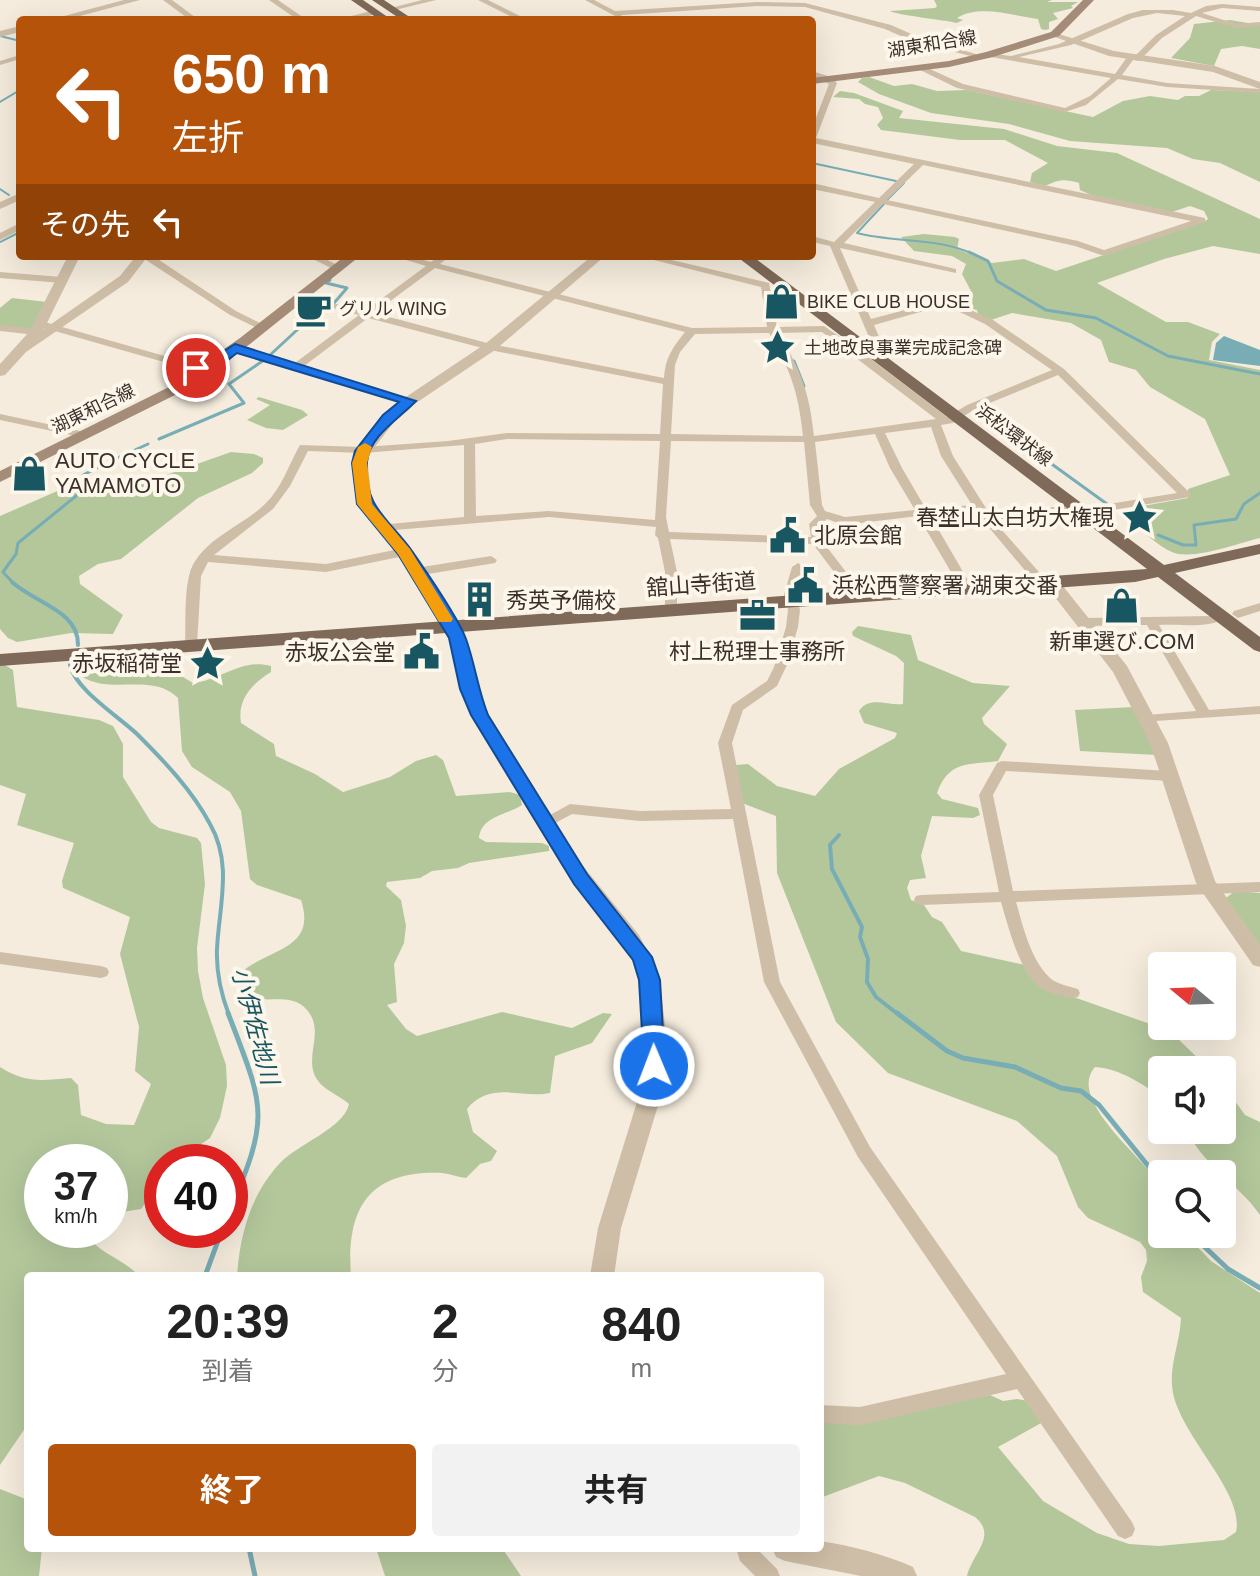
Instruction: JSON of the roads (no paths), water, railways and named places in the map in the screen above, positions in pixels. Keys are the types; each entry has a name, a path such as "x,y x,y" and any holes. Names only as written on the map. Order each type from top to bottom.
{"main road":[{"path":"356,0 375,12 389,14"},
{"path":"377,0 389,14"},
{"path":"1055,34 1089,0"},
{"name":"湖東和合線","path":"819,78 986,56 1055,34"},
{"name":"湖東和合線","path":"0,477 153,402 235,348 348,260"},
{"name":"浜松環状線","path":"748,260 859,343"},
{"name":"浜松環状線","path":"761,260 950,418 1099,511 1168,570"},
{"name":"浜松環状線","path":"1043,476 1076,508 1230,616 1260,646"},
{"name":"舘山寺街道","path":"0,660 1047,583 1168,570 1260,549"},
{"name":"浜松環状線","path":"1230,616 1260,630"}],"street":[{"path":"86,16 135,0"},
{"path":"167,0 189,16"},
{"path":"273,0 297,16"},
{"path":"389,14 432,0"},
{"path":"482,0 516,16"},
{"path":"589,0 619,16"},
{"path":"695,0 707,4"},
{"path":"1012,58 1075,41 1138,12 1155,0"},
{"path":"614,13 707,4 810,2 986,56 1175,86 1260,88"},
{"path":"69,6 82,16"},
{"path":"918,67 953,84 1065,110 1075,108 1120,76 1148,45 1194,14 1219,6 1260,9"},
{"path":"358,16 375,12"},
{"path":"1138,12 1194,14 1236,26 1260,24"},
{"path":"1055,34 1134,58 1215,69 1260,88"},
{"path":"816,128 833,83 819,78"},
{"path":"816,140 1202,220 1104,253 1078,244 816,187"},
{"path":"837,245 921,162"},
{"path":"816,240 953,271"},
{"path":"413,260 692,331 824,329 859,343 875,339 837,245"},
{"path":"43,328 72,260"},
{"path":"0,372 43,328 124,279 138,260"},
{"path":"153,260 233,313 263,327"},
{"path":"321,260 338,268"},
{"path":"296,367 439,260"},
{"path":"594,260 490,347 388,418 363,450 360,463 363,500 404,552 457,638 475,707 581,879 641,956 649,980 655,1047 652,1086 643,1125 608,1227 602,1272"},
{"path":"660,260 766,285 772,329 796,373 805,403 816,505 824,516 844,521 922,512 1076,508"},
{"path":"0,275 62,280"},
{"path":"302,297 490,347 669,382"},
{"path":"869,323 946,302 989,322 1060,371 1186,495 1099,511"},
{"path":"0,328 43,328 203,370"},
{"path":"671,610 671,572 661,530 669,382 675,351 692,331"},
{"path":"235,348 409,401"},
{"path":"191,645 195,576 205,558 275,501 304,447 363,450 507,436 808,439 879,431 950,418 1060,371"},
{"path":"0,417 85,435"},
{"path":"950,418 947,456 982,512 1115,659 1159,743 1209,888 1260,960"},
{"path":"879,431 967,589"},
{"path":"469,441 470,519"},
{"path":"383,527 559,514 661,530 817,541"},
{"path":"824,516 815,524 817,541 859,597"},
{"path":"205,558 326,568 404,552"},
{"path":"416,572 491,560"},
{"path":"798,567 790,595 794,610 789,639 777,675 769,686 737,708 726,737 766,965 772,982 864,1152 1125,1529"},
{"path":"1084,622 1213,620 1260,607"},
{"path":"1151,621 1205,714"},
{"path":"1146,719 1260,710"},
{"path":"1072,993 1044,983 1029,959 1007,897 986,795 1002,766 1169,776"},
{"path":"546,823 570,809 646,816 740,814"},
{"path":"921,900 1260,887"},
{"path":"0,958 101,972"},
{"path":"824,1414 860,1416 1021,1379"},
{"path":"747,1552 770,1576"},
{"path":"808,1552 849,1559 904,1576"}],"water":[{"path":"1224,336 1260,350 1260,366 1213,360 1216,343"}],"waterway":[{"path":"0,36 16,40"},
{"path":"0,102 16,92"},
{"path":"816,164 896,181"},
{"path":"887,200 904,183"},
{"path":"0,189 9,195"},
{"path":"884,204 857,233 945,245 973,254"},
{"path":"0,242 16,234"},
{"path":"969,252 988,261 997,281 1046,310 1096,318 1168,356 1260,374"},
{"path":"330,280 326,283 347,288 334,303"},
{"path":"269,356 311,317 329,306"},
{"path":"159,439 244,403 229,384 264,360"},
{"path":"794,361 804,386"},
{"path":"111,461 148,444"},
{"path":"1042,457 1107,504"},
{"path":"13,582 3,572 16,554 18,543 81,492 85,485 83,475 101,466"},
{"path":"1158,535 1183,545 1196,545 1194,525 1236,519 1244,504 1260,493"},
{"path":"13,582 64,616 76,633 78,645"},
{"name":"小伊佐地川","path":"70,665 88,693 137,734 177,776 203,811 217,839 223,870 217,966 229,1015"},
{"path":"839,835 830,845 832,869 862,927 860,937 868,959 867,982 876,997 899,1015"},
{"name":"小伊佐地川","path":"228,1013 249,1070 258,1111 257,1131 248,1164"},
{"path":"897,1013 947,1051 963,1058 1015,1067 1061,1088 1081,1091 1099,1105 1148,1166"},
{"name":"小伊佐地川","path":"206,1272 215,1248"},
{"path":"1206,1248 1228,1269 1260,1288"},
{"name":"小伊佐地川","path":"250,1552 255,1576"}],"place":[{"name":"BIKE CLUB HOUSE","path":"781,302"},
{"name":"グリル WING","path":"313,309"},
{"name":"土地改良事業完成記念碑","path":"778,348"},
{"name":"AUTO CYCLE YAMAMOTO","path":"29,473"},
{"name":"春埜山太白坊大権現","path":"1140,517"},
{"name":"北原会館","path":"788,535"},
{"name":"浜松西警察署 湖東交番","path":"806,585"},
{"name":"秀英予備校","path":"480,600"},
{"name":"新車選び.COM","path":"1122,605"},
{"name":"村上税理士事務所","path":"757,615"},
{"name":"赤坂公会堂","path":"421,652"},
{"name":"赤坂稲荷堂","path":"208,663"}]}
